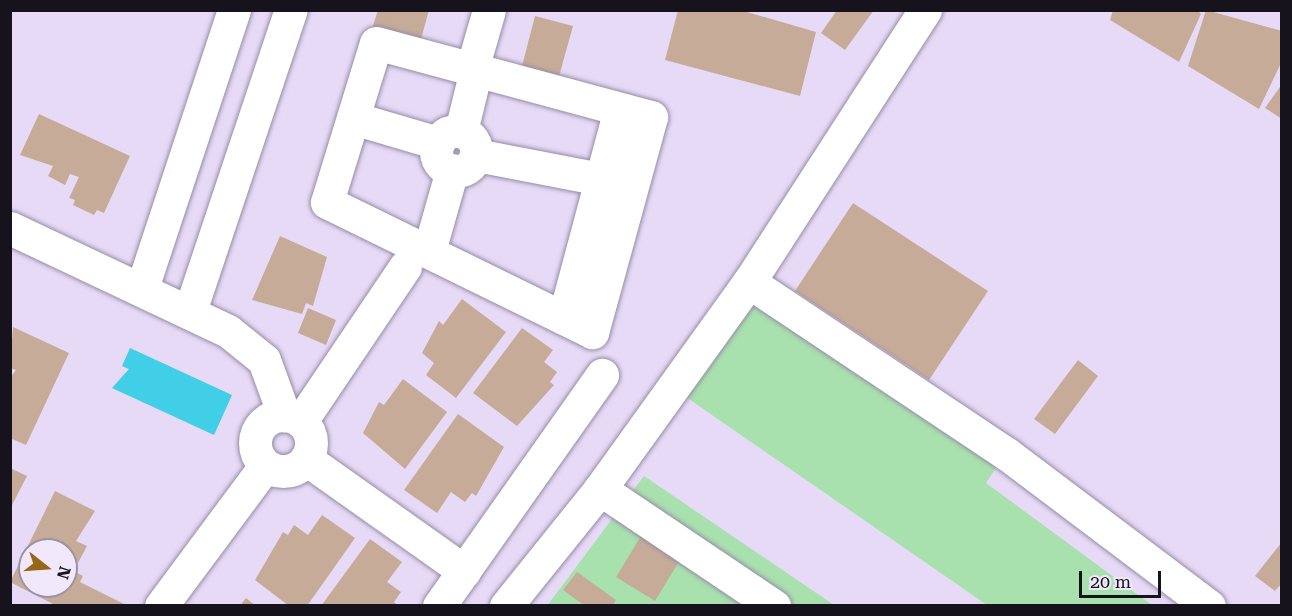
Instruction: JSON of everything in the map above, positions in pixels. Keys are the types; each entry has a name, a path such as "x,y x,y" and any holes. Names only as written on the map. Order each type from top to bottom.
{"street":[{"path":"142,288 234,10"},
{"path":"190,311 291,10"},
{"path":"10,228 190,311 228,331 264,360 293,418 311,437 306,459 289,471 265,466 255,451 256,433 267,420 293,418 417,259 457,150 489,10"},
{"path":"506,606 600,489 749,282 925,10"},
{"path":"376,44 620,109 651,117 592,332 564,318 417,259 327,202 376,44"},
{"path":"564,318 620,109"},
{"path":"353,118 457,150 601,179"},
{"path":"749,282 1007,454 1209,606"},
{"path":"439,606 602,375"},
{"path":"306,459 464,571"},
{"path":"162,606 265,466"},
{"path":"600,489 774,606"}],"green space":[{"path":"750,303 998,465 986,483 1152,605 987,605 686,397"},
{"path":"644,476 834,605 547,606"}],"water":[{"path":"130,348 232,395 214,435 112,388 129,369 122,366"}],"building":[{"path":"378,10 429,10 420,43 372,29"},
{"path":"678,10 740,10 816,32 800,96 665,60"},
{"path":"837,10 874,10 845,50 821,33"},
{"path":"1113,10 1197,10 1201,14 1179,62 1110,20"},
{"path":"1206,10 1282,31 1282,61 1259,109 1188,66"},
{"path":"535,16 573,26 558,80 521,70"},
{"path":"1282,84 1282,119 1265,108"},
{"path":"39,114 130,156 104,213 97,210 94,215 73,205 75,200 69,198 79,177 70,174 65,185 48,176 53,166 20,155"},
{"path":"853,203 988,291 929,380 795,291"},
{"path":"280,236 327,257 313,306 306,303 302,314 252,300"},
{"path":"462,299 506,332 456,398 426,375 434,363 422,353 439,321 443,325"},
{"path":"308,308 336,320 326,345 298,333"},
{"path":"13,327 69,353 26,445 10,438 10,378 16,370 10,368"},
{"path":"522,328 553,350 544,362 557,372 550,382 554,385 517,426 473,393"},
{"path":"1078,360 1098,376 1055,434 1034,419"},
{"path":"403,379 447,412 405,469 363,433 379,402 384,405"},
{"path":"458,414 504,447 476,496 472,493 465,502 451,492 437,513 404,490"},
{"path":"10,468 27,476 10,509"},
{"path":"55,491 95,511 78,538 32,538"},
{"path":"322,515 355,538 307,606 289,606 255,580 283,532 288,535 294,525 308,535"},
{"path":"641,536 680,560 655,601 616,577"},
{"path":"370,539 402,562 387,582 401,592 394,602 398,606 321,606"},
{"path":"78,542 87,546 78,563"},
{"path":"1282,542 1282,583 1275,591 1255,576"},
{"path":"18,566 18,586 10,582"},
{"path":"577,572 616,600 613,606 585,606 563,590"},
{"path":"78,573 83,576 80,582 128,606 57,606 41,598 78,598"},
{"path":"246,598 256,606 240,606"}]}
